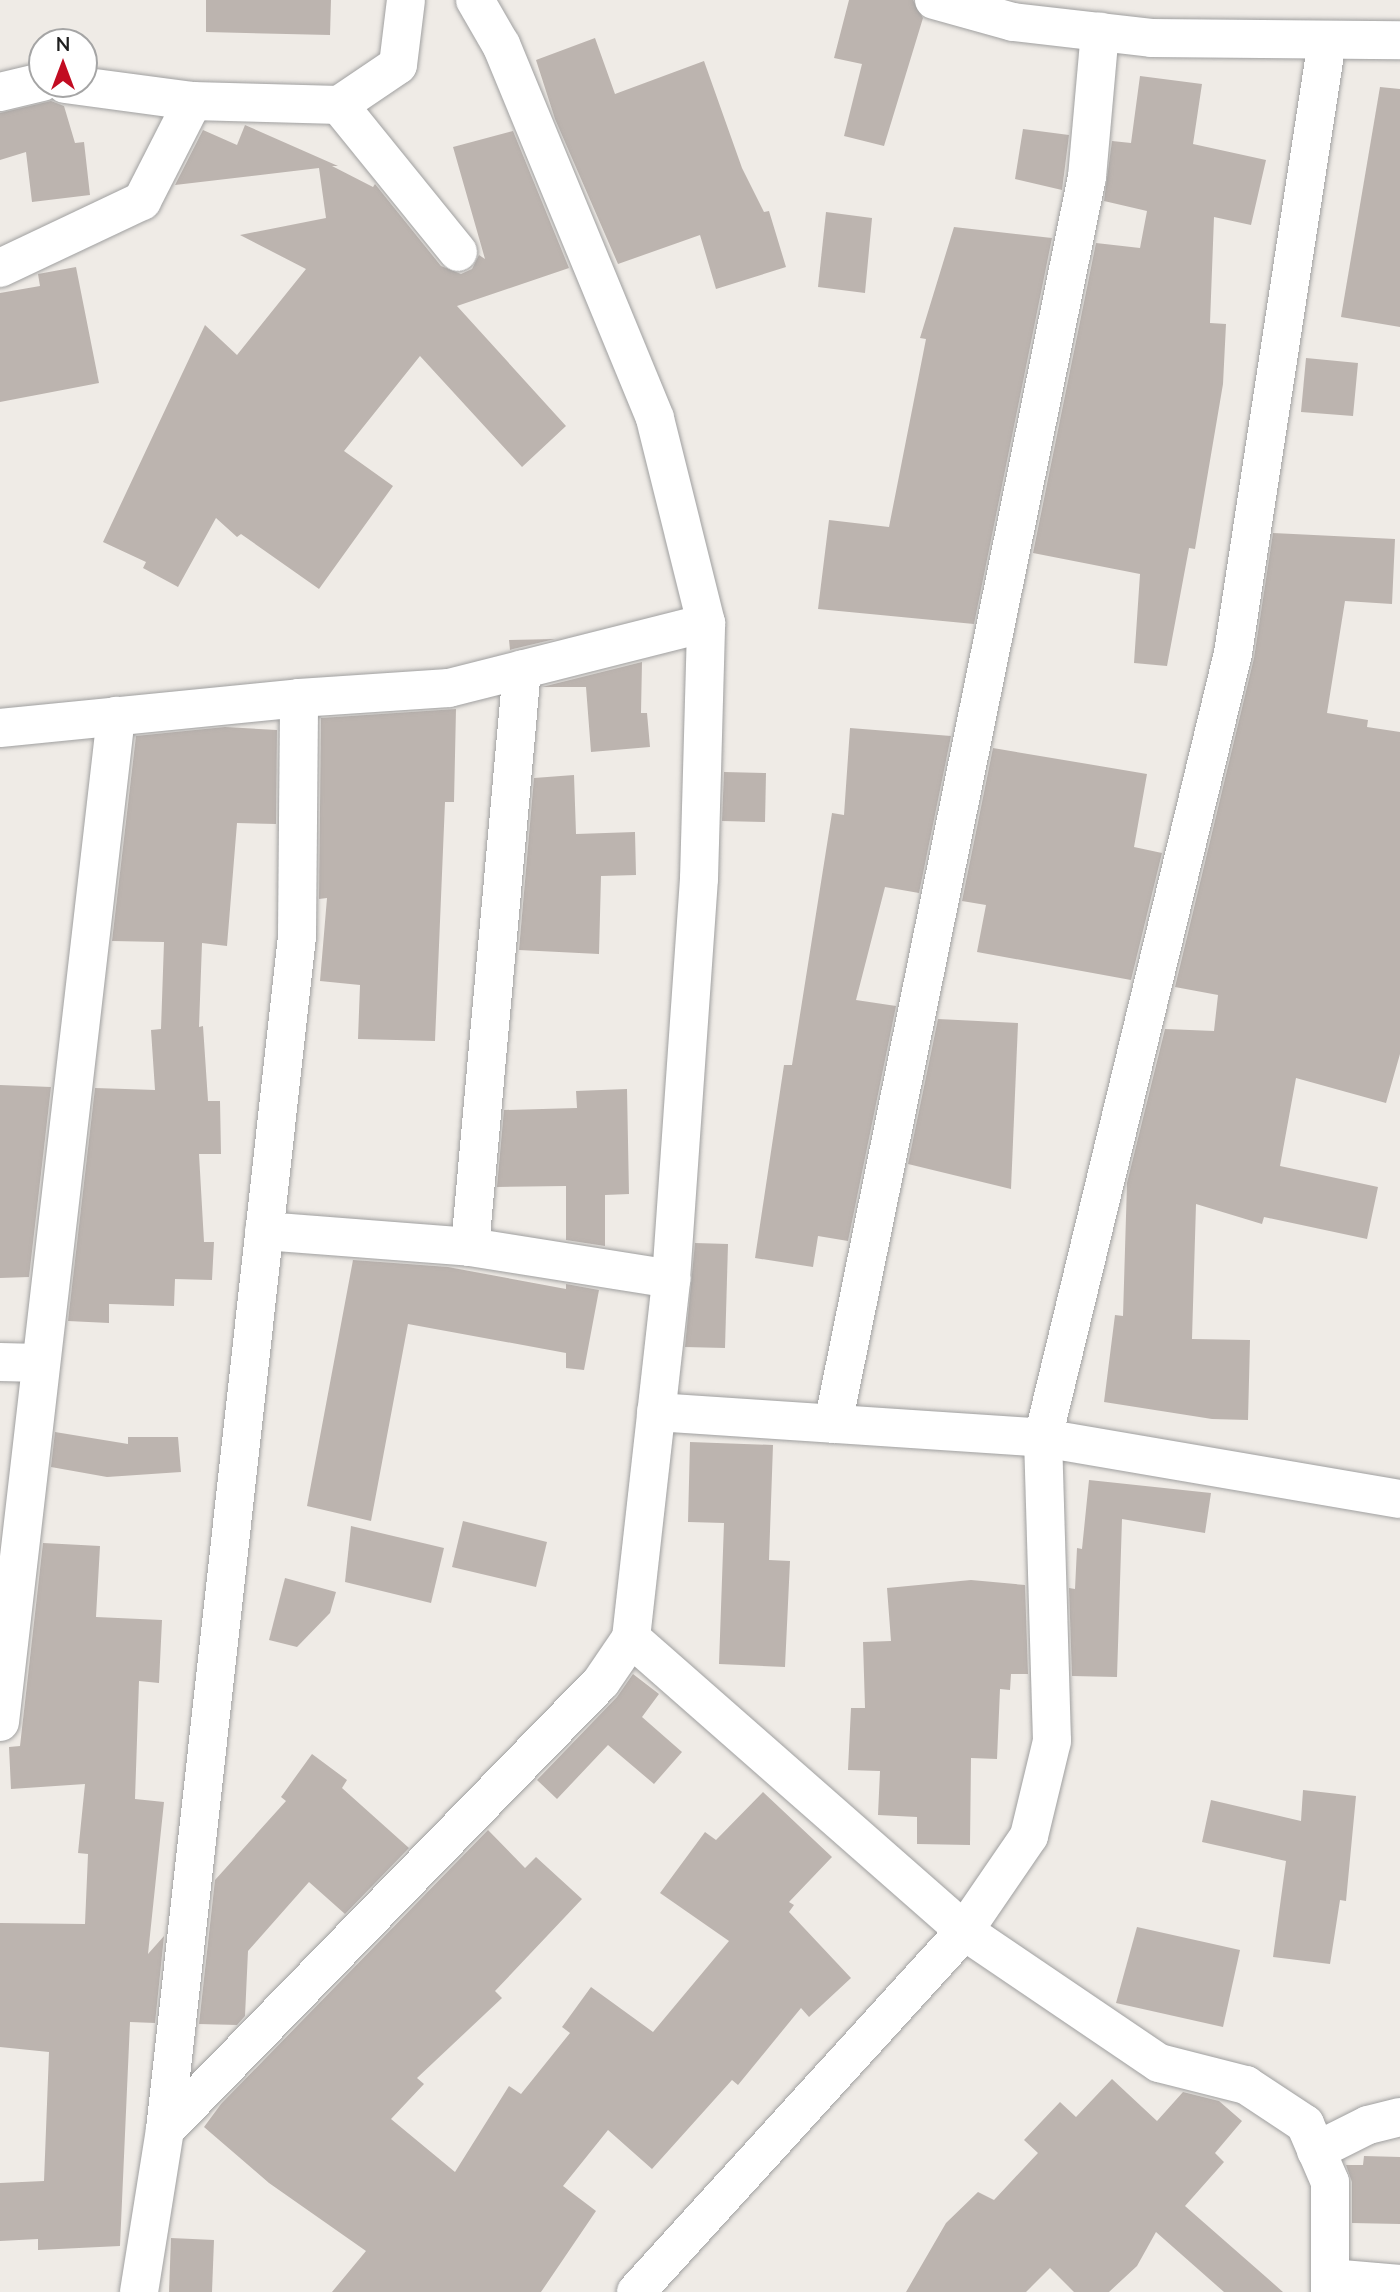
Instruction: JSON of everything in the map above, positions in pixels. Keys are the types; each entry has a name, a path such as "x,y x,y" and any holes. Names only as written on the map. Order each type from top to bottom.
{"street":[{"path":"98,88 194,101 340,105 398,65 406,0"},
{"path":"165,2130 601,1682 631,1638 671,1279 699,879 706,623 655,418 501,45 475,0"},
{"path":"934,0 1042,12 1100,32 1151,38 1400,40"},
{"path":"833,1424 1087,177 1100,32"},
{"path":"636,2292 964,1931 1029,1836 1052,1741 1044,1438 1233,653 1327,41"},
{"path":"0,92 28,85"},
{"path":"0,268 142,201 194,101"},
{"path":"340,105 458,252"},
{"path":"0,728 299,698 449,688 706,623"},
{"path":"470,1247 522,669"},
{"path":"139,2292 165,2130 297,936 299,698"},
{"path":"0,1722 116,716"},
{"path":"264,1231 470,1247 671,1279"},
{"path":"0,1362 41,1363"},
{"path":"656,1412 1044,1438 1400,1499"},
{"path":"631,1638 964,1931 1159,2063 1247,2085 1305,2124 1331,2182 1331,2285 1400,2284"},
{"path":"1316,2151 1368,2125 1400,2117"}],"building":[{"path":"206,0 331,0 330,35 206,32"},
{"path":"849,0 913,0 923,18 884,146 844,136 862,64 834,58"},
{"path":"595,38 615,94 704,61 742,168 764,212 769,211 786,267 716,289 700,235 618,264 555,119 536,60"},
{"path":"1140,76 1202,84 1193,144 1266,160 1251,225 1214,217 1210,323 1226,324 1223,384 1195,549 1189,548 1167,666 1134,663 1140,574 1033,553 1096,243 1140,248 1147,211 1104,201 1112,141 1131,143"},
{"path":"1380,87 1400,89 1400,327 1341,317"},
{"path":"51,101 64,106 75,143 84,142 90,195 32,202 26,152 0,160 0,113"},
{"path":"245,125 338,166 332,166 373,187 375,184 441,266 461,274 472,269 479,255 485,259 453,147 513,131 569,268 457,306 566,426 522,467 420,356 344,451 393,486 319,589 241,534 237,537 216,518 178,587 143,568 146,562 103,542 205,325 237,355 306,269 240,235 326,218 319,168 175,185 203,130 237,145"},
{"path":"1023,129 1069,135 1062,190 1015,179"},
{"path":"826,212 872,218 865,293 818,287"},
{"path":"954,227 1052,238 974,624 818,609 829,520 889,527 926,339 920,338"},
{"path":"76,267 99,383 0,402 0,293 40,286 38,274"},
{"path":"1306,358 1358,363 1353,416 1301,412"},
{"path":"1273,533 1395,539 1392,604 1345,601 1327,713 1368,720 1367,727 1400,732 1400,1054 1386,1103 1296,1078 1280,1166 1378,1187 1367,1239 1264,1217 1262,1224 1196,1204 1192,1339 1250,1340 1248,1420 1212,1419 1104,1402 1115,1315 1123,1316 1127,1183 1165,1029 1214,1031 1218,995 1175,987 1254,658"},
{"path":"555,639 513,649 510,650 509,640"},
{"path":"642,662 641,713 647,713 650,747 591,752 586,687 542,687"},
{"path":"456,709 454,802 445,802 435,1041 358,1039 360,985 320,981 327,898 319,899 321,718"},
{"path":"225,727 277,730 276,824 237,823 227,946 202,943 199,1027 203,1026 208,1101 220,1101 221,1154 199,1154 204,1242 214,1242 212,1280 175,1279 174,1306 109,1304 109,1323 68,1321 95,1088 155,1090 151,1030 161,1029 164,942 112,941 136,736"},
{"path":"850,728 951,736 919,893 885,887 856,1000 896,1006 848,1241 818,1236 813,1267 755,1258 784,1065 792,1065 832,813 844,815"},
{"path":"993,748 1147,774 1134,847 1162,853 1131,980 977,952 986,905 962,901"},
{"path":"724,772 766,773 765,822 722,821"},
{"path":"574,775 576,834 635,832 636,875 601,876 599,954 519,950 534,778"},
{"path":"938,1019 1018,1023 1011,1189 908,1164"},
{"path":"0,1085 51,1087 29,1277 0,1278"},
{"path":"627,1089 629,1194 605,1195 605,1246 566,1240 566,1186 497,1187 504,1110 577,1108 576,1091"},
{"path":"695,1243 728,1244 725,1348 685,1347"},
{"path":"353,1260 448,1267 566,1289 566,1284 599,1290 584,1370 566,1368 566,1353 408,1324 371,1521 307,1506"},
{"path":"55,1432 128,1444 128,1437 178,1437 181,1472 107,1477 51,1467"},
{"path":"690,1442 773,1445 769,1560 790,1561 785,1667 719,1664 724,1523 688,1522"},
{"path":"1089,1480 1211,1493 1205,1533 1122,1519 1117,1677 1072,1676 1069,1588 1075,1589 1077,1548 1082,1549"},
{"path":"463,1521 547,1542 536,1587 452,1567"},
{"path":"351,1526 444,1548 431,1603 345,1582"},
{"path":"43,1543 100,1546 96,1617 162,1620 159,1683 139,1681 135,1799 164,1802 148,1954 164,1936 155,2023 130,2022 120,2246 38,2250 38,2239 0,2241 0,2183 44,2181 49,2052 0,2047 0,1923 85,1924 88,1854 78,1853 85,1784 11,1789 9,1747 20,1746"},
{"path":"285,1578 336,1592 330,1613 297,1647 269,1640"},
{"path":"971,1580 1025,1585 1028,1674 1011,1674 1010,1690 1000,1689 997,1759 971,1758 970,1845 917,1844 917,1817 878,1815 880,1771 848,1770 851,1708 865,1708 863,1642 891,1641 887,1588"},
{"path":"633,1674 659,1694 642,1717 682,1752 654,1784 608,1745 557,1799 537,1780 617,1697"},
{"path":"312,1754 347,1780 342,1788 409,1848 345,1914 309,1882 248,1951 245,2016 237,2025 199,2024 215,1880 286,1801 281,1797"},
{"path":"1303,1790 1356,1796 1346,1901 1340,1900 1330,1964 1273,1957 1286,1861 1202,1842 1211,1800 1301,1821"},
{"path":"763,1792 832,1857 789,1902 794,1905 789,1912 851,1978 809,2017 801,2008 738,2085 732,2080 652,2169 608,2130 563,2186 596,2211 541,2292 332,2292 366,2251 269,2183 204,2127 221,2104 488,1830 525,1868 536,1857 582,1899 495,1991 502,1998 417,2078 424,2084 391,2119 455,2172 509,2086 521,2094 570,2033 562,2027 591,1987 653,2032 729,1941 660,1893 705,1832 716,1840"},
{"path":"1137,1927 1240,1950 1223,2027 1116,2003"},
{"path":"1112,2079 1157,2121 1183,2092 1219,2101 1242,2121 1215,2153 1224,2162 1185,2206 1283,2292 1224,2292 1156,2232 1137,2266 1109,2292 1074,2292 1050,2268 1026,2292 906,2292 946,2223 978,2192 994,2200 1038,2153 1024,2140 1060,2102 1076,2117"},
{"path":"1364,2156 1400,2157 1400,2224 1352,2223 1352,2182 1346,2165 1363,2165"},
{"path":"171,2238 214,2240 212,2292 169,2292"}]}
